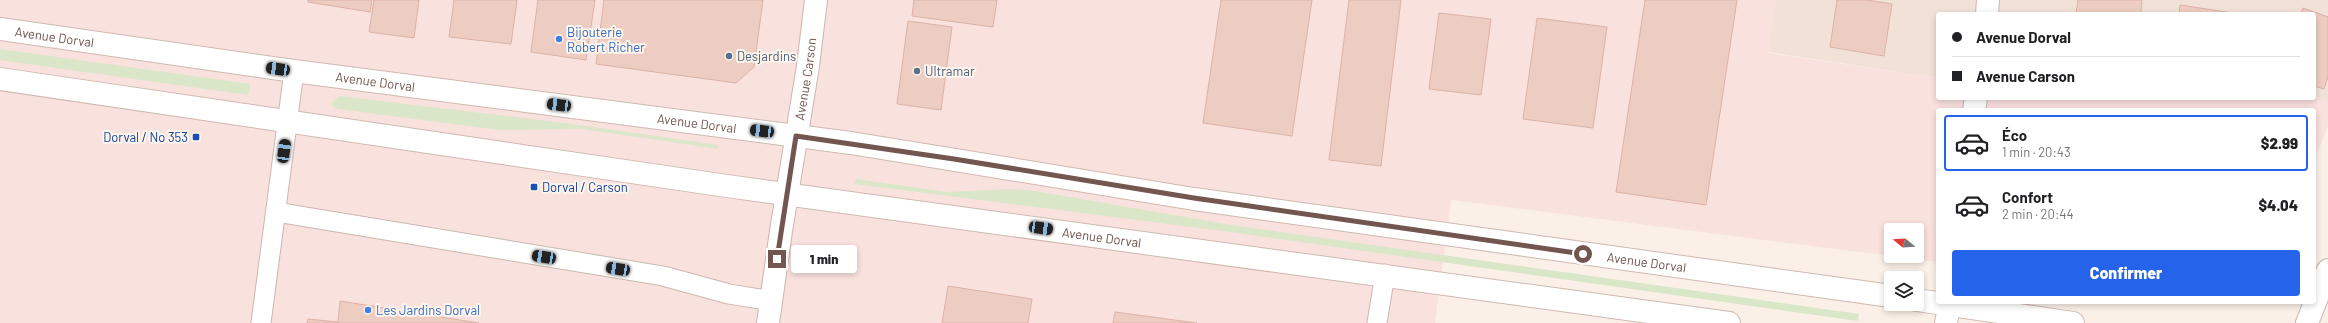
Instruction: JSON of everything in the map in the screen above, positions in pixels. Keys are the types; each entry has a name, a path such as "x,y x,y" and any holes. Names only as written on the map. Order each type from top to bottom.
{"street":[{"name":"Avenue Carson","path":"768,323 787,193 808,66 816,0"},
{"path":"1987,12 1988,0"},
{"name":"Avenue Dorval","path":"0,29 294,71 796,136 947,158 1194,198 1884,295"},
{"name":"Avenue Dorval","path":"0,79 787,193 1385,274 1729,323"},
{"path":"2316,300 2328,270"},
{"path":"1924,302 1948,310 2073,323"},
{"path":"2307,323 2315,304"}],"lane":[{"path":"261,323 289,121 294,71"},
{"path":"276,212 663,276 729,294 772,301"},
{"path":"1376,323 1385,274"}],"shaded area":[{"path":"0,0 1776,0 1768,53 1936,78 1936,100 2316,100 2316,97 2328,102 2328,126 2316,156 2316,108 1936,108 1936,262 1924,260 1924,223 1884,223 1884,255 1451,200 1435,323 0,323"},
{"path":"1776,0 2328,0 2328,102 2316,97 2316,12 1936,12 1936,78 1768,52"}],"green space":[{"path":"0,49 250,84 248,95 0,60"},
{"path":"339,96 572,124 718,145 718,149 582,129 500,130 338,109 332,106 332,103"},
{"path":"856,179 947,192 1012,189 1035,191 1231,225 1859,314 1858,321 1230,232 855,184"}],"building":[{"path":"308,0 372,0 370,12 308,2"},
{"path":"374,0 419,0 414,38 369,32"},
{"path":"454,0 517,0 511,44 449,37"},
{"path":"538,0 595,0 586,60 531,52"},
{"path":"604,0 763,0 754,67 736,83 596,64"},
{"path":"914,0 997,0 993,27 912,16"},
{"path":"1221,0 1312,0 1292,136 1203,123"},
{"path":"1349,0 1401,0 1381,166 1329,160"},
{"path":"1645,0 1737,0 1706,205 1616,192"},
{"path":"1837,0 1867,0 1892,4 1884,56 1830,47"},
{"path":"2078,0 2142,0 2141,12 2076,12"},
{"path":"2180,5 2226,12 2179,12"},
{"path":"2303,8 2314,12 2302,12"},
{"path":"1439,13 1491,19 1481,95 1429,89"},
{"path":"2316,13 2328,17 2328,77 2324,89 2316,87"},
{"path":"1537,18 1607,27 1593,128 1523,119"},
{"path":"908,21 952,27 941,110 897,104"},
{"path":"948,286 1032,299 1028,323 942,323"},
{"name":"Les Jardins Dorval","path":"340,301 479,323 307,323 308,319 338,322"},
{"path":"1115,312 1197,323 1113,323"}],"place":[{"name":"Bijouterie Robert Richer","path":"559,39"},
{"name":"Desjardins","path":"729,56"},
{"name":"Ultramar","path":"917,71"},
{"name":"Dorval / No 353","path":"196,137"},
{"name":"Dorval / Carson","path":"534,187"},
{"name":"Les Jardins Dorval","path":"368,310"}],"route":[{"path":"777,259 796,136 954,159 1194,198 1583,254"}]}
